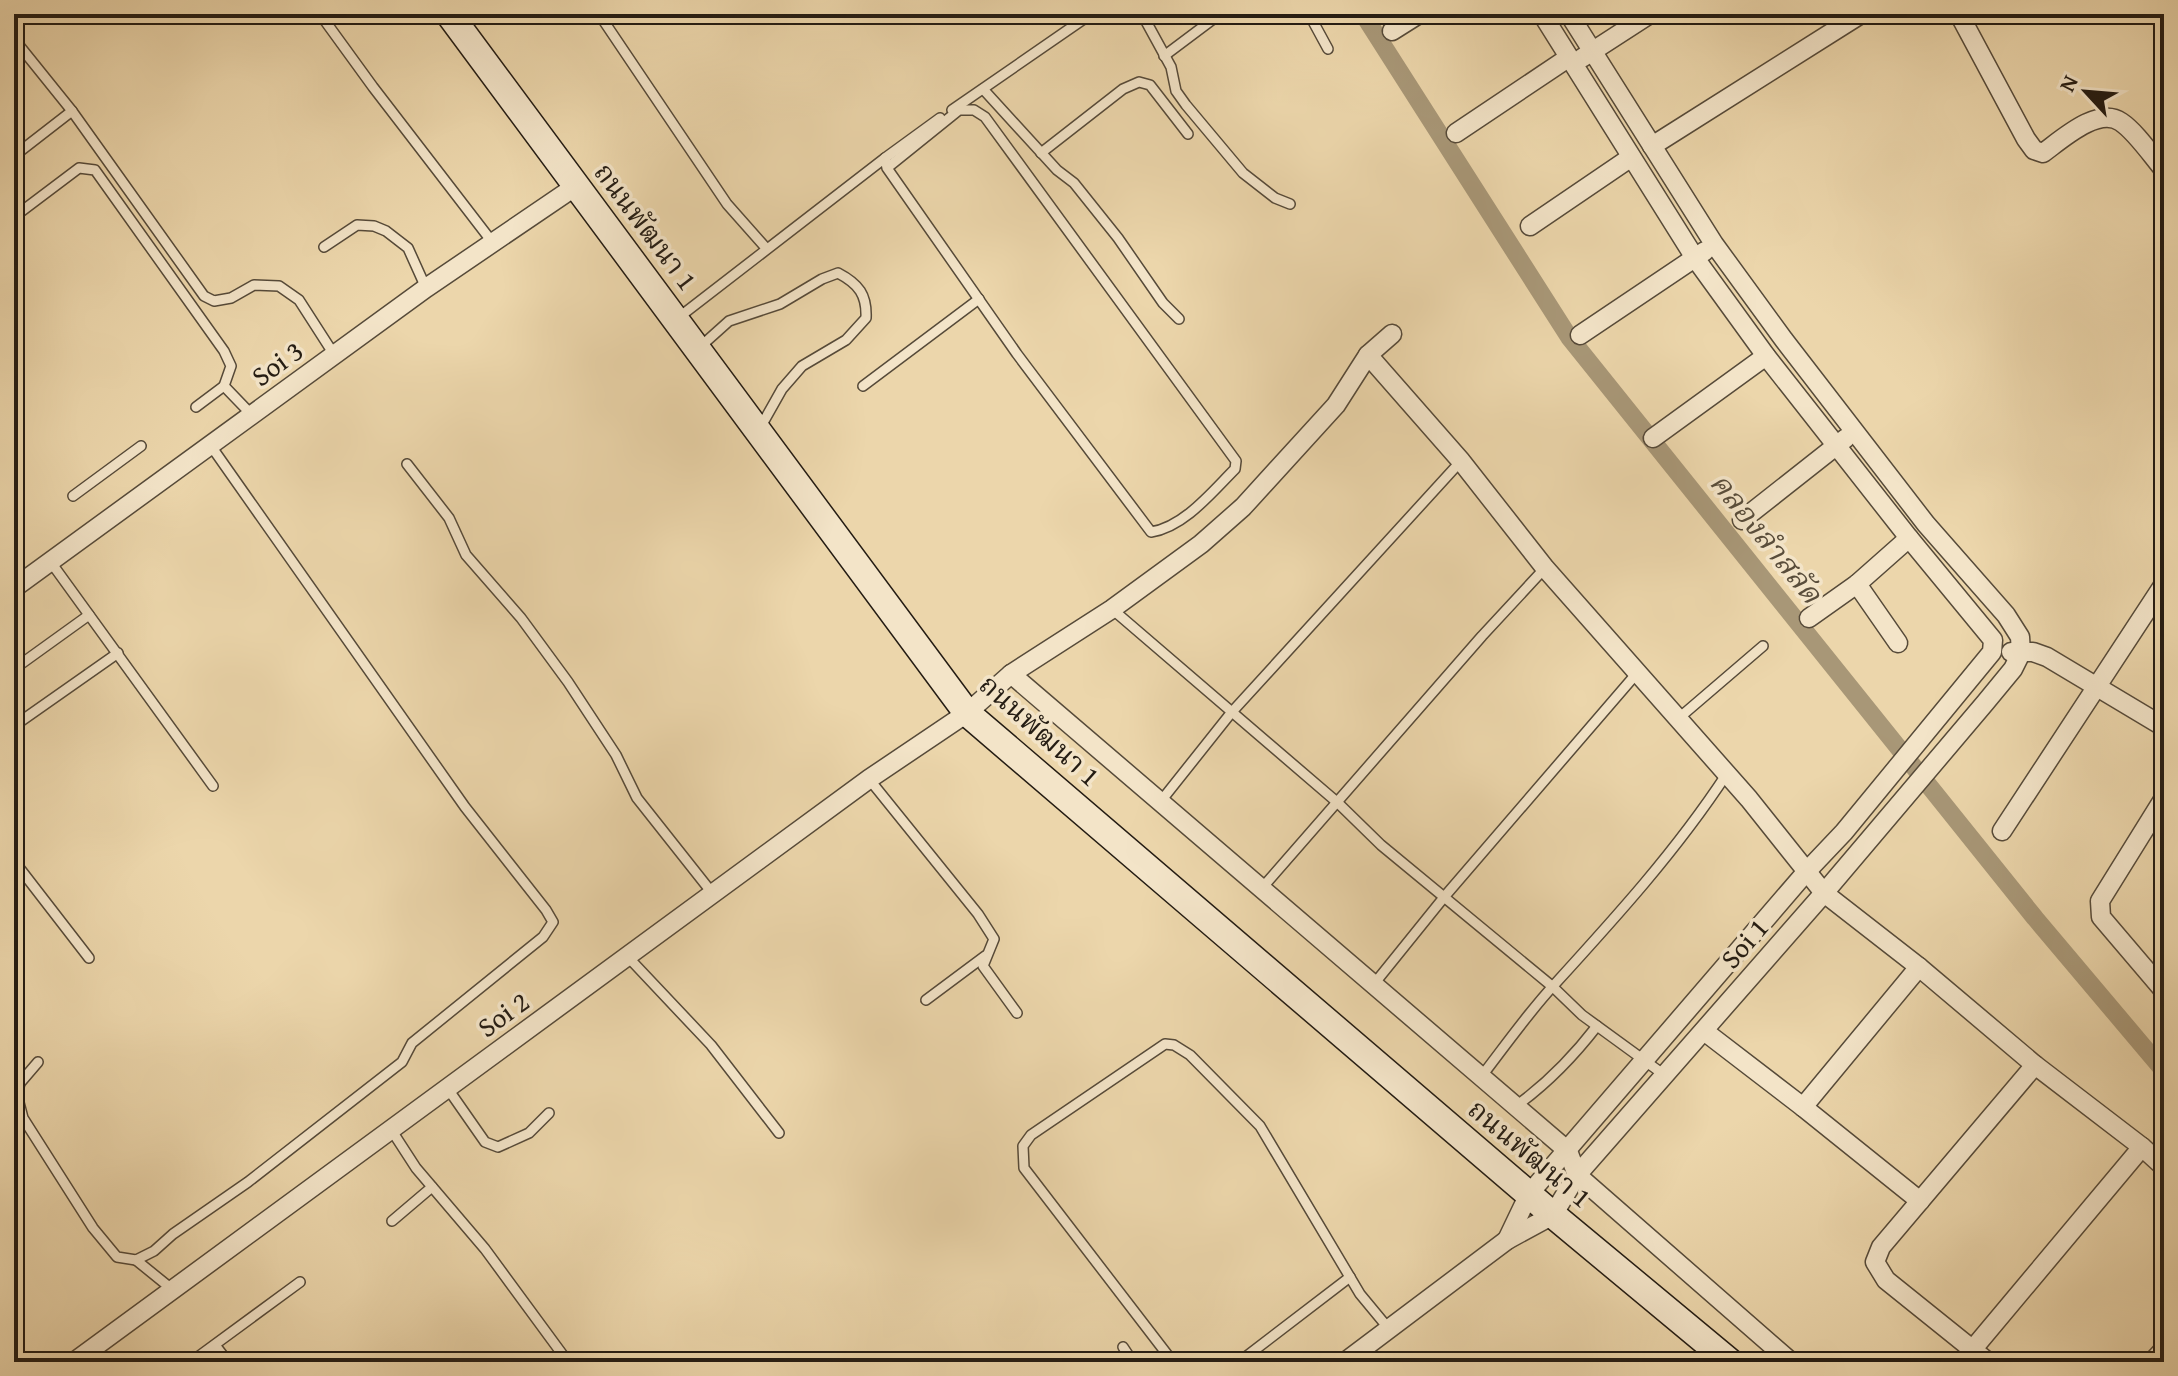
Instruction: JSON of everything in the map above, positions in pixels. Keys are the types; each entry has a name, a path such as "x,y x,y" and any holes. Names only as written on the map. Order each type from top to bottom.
{"main road":[{"name":"ถนนพัฒนา 1","path":"449,14 967,713 1553,1215 1730,1362"}],"street":[{"path":"1392,31 1419,14"},
{"path":"1507,1240 1529,1194 1844,832 1992,652 1993,640 1766,356 1695,258 1542,14"},
{"path":"1569,14 1714,244 1926,524 2006,615 2020,637 2017,661"},
{"path":"1588,48 1631,14"},
{"path":"1456,133 1569,59 1650,14"},
{"path":"1652,146 1861,14"},
{"path":"1959,14 2034,150 2043,153 2086,122 2107,118 2120,121 2164,170"},
{"path":"1530,226 1630,158"},
{"name":"Soi 3","path":"14,588 426,288 576,186"},
{"path":"1580,335 1714,244"},
{"name":"Soi 2","path":"74,1362 869,779 967,713 1011,674 1112,609 1201,544 1243,507 1336,405 1368,355 1392,334"},
{"path":"1368,355 1461,461 1545,568 1679,718 1824,893 2164,1167"},
{"path":"1653,438 1766,356"},
{"path":"1742,520 1853,430"},
{"path":"1809,618 1857,584 1909,538"},
{"path":"1857,584 1898,643"},
{"path":"2002,831 2164,584"},
{"path":"1992,652 2017,661 2033,652 2047,657 2164,727"},
{"name":"Soi 1","path":"1553,1215 1577,1175 1824,893 2017,661"},
{"path":"1011,674 1568,1151 1577,1175 1791,1362"},
{"path":"2164,798 2100,901 2099,909 2101,917 2164,991"},
{"path":"1803,1107 1919,967"},
{"path":"1704,1031 1920,1201"},
{"path":"1988,1362 1967,1356 1886,1280 1875,1262 1881,1247 2035,1065"},
{"path":"1967,1356 2142,1147"},
{"path":"1353,1360 1507,1240 1553,1215"},
{"path":"2152,1362 2164,1349"}],"lane":[{"path":"320,14 493,243"},
{"path":"599,14 727,204 766,248"},
{"path":"886,163 983,89 1091,14"},
{"path":"1142,14 1171,67 1176,91 1243,173 1275,198 1290,204"},
{"path":"1164,56 1220,14"},
{"path":"1309,14 1328,49"},
{"path":"14,39 72,111 204,296 214,301 231,298 254,285 279,286 299,300 335,356"},
{"path":"1041,153 1123,89 1139,82 1150,85 1188,134"},
{"path":"983,89 1041,153 1074,183 1118,238 1163,303 1179,319"},
{"path":"675,320 766,248 959,110 974,110 985,117 1236,461 1235,469 1183,518 1165,530 1151,532 1017,354 886,163"},
{"path":"14,156 72,111"},
{"path":"14,217 79,168 95,170 224,351 231,366 224,386 196,407"},
{"path":"324,247 357,225 374,226 408,248 426,288"},
{"path":"697,349 729,321 780,304 822,279 838,273 855,282 867,301 866,318 846,340 802,366 782,389 758,431"},
{"path":"863,386 979,299"},
{"path":"224,386 253,416"},
{"path":"73,496 141,446"},
{"path":"136,1260 154,1251 173,1234 248,1182 402,1062 412,1043 543,937 553,922 465,807 211,446"},
{"path":"1161,801 1231,713 1461,461"},
{"path":"407,464 449,518 466,555 521,618 568,682 616,755 637,798 713,894"},
{"path":"50,561 213,786"},
{"path":"1262,888 1545,568"},
{"path":"1112,609 1338,803 1381,845 1597,1026 1663,1074"},
{"path":"14,669 89,615"},
{"path":"1679,718 1763,646"},
{"path":"14,726 118,653"},
{"path":"1374,984 1445,896 1637,673"},
{"path":"1481,1077 1553,987 1648,883 1726,775"},
{"path":"869,779 978,914 994,939 983,966 1017,1013"},
{"path":"14,861 89,958"},
{"path":"926,1000 985,956"},
{"path":"628,957 711,1045 779,1133"},
{"path":"1516,1106 1544,1086 1597,1026"},
{"path":"1173,1362 1024,1168 1023,1146 1031,1135 1165,1044 1174,1045 1190,1055 1260,1126 1360,1294 1389,1329"},
{"path":"38,1062 20,1083 17,1095 23,1118 93,1228 117,1257 136,1260 173,1290"},
{"path":"448,1089 485,1142 498,1147 529,1133 549,1113"},
{"path":"392,1131 432,1187 485,1249 568,1362"},
{"path":"392,1221 432,1187"},
{"path":"1239,1362 1350,1277"},
{"path":"191,1362 300,1282"},
{"path":"215,1345 228,1362"},
{"path":"1123,1347 1133,1362"}],"waterway":[{"name":"คลองลำสลัด","path":"1363,14 1569,337 2035,918 2164,1071"}]}
